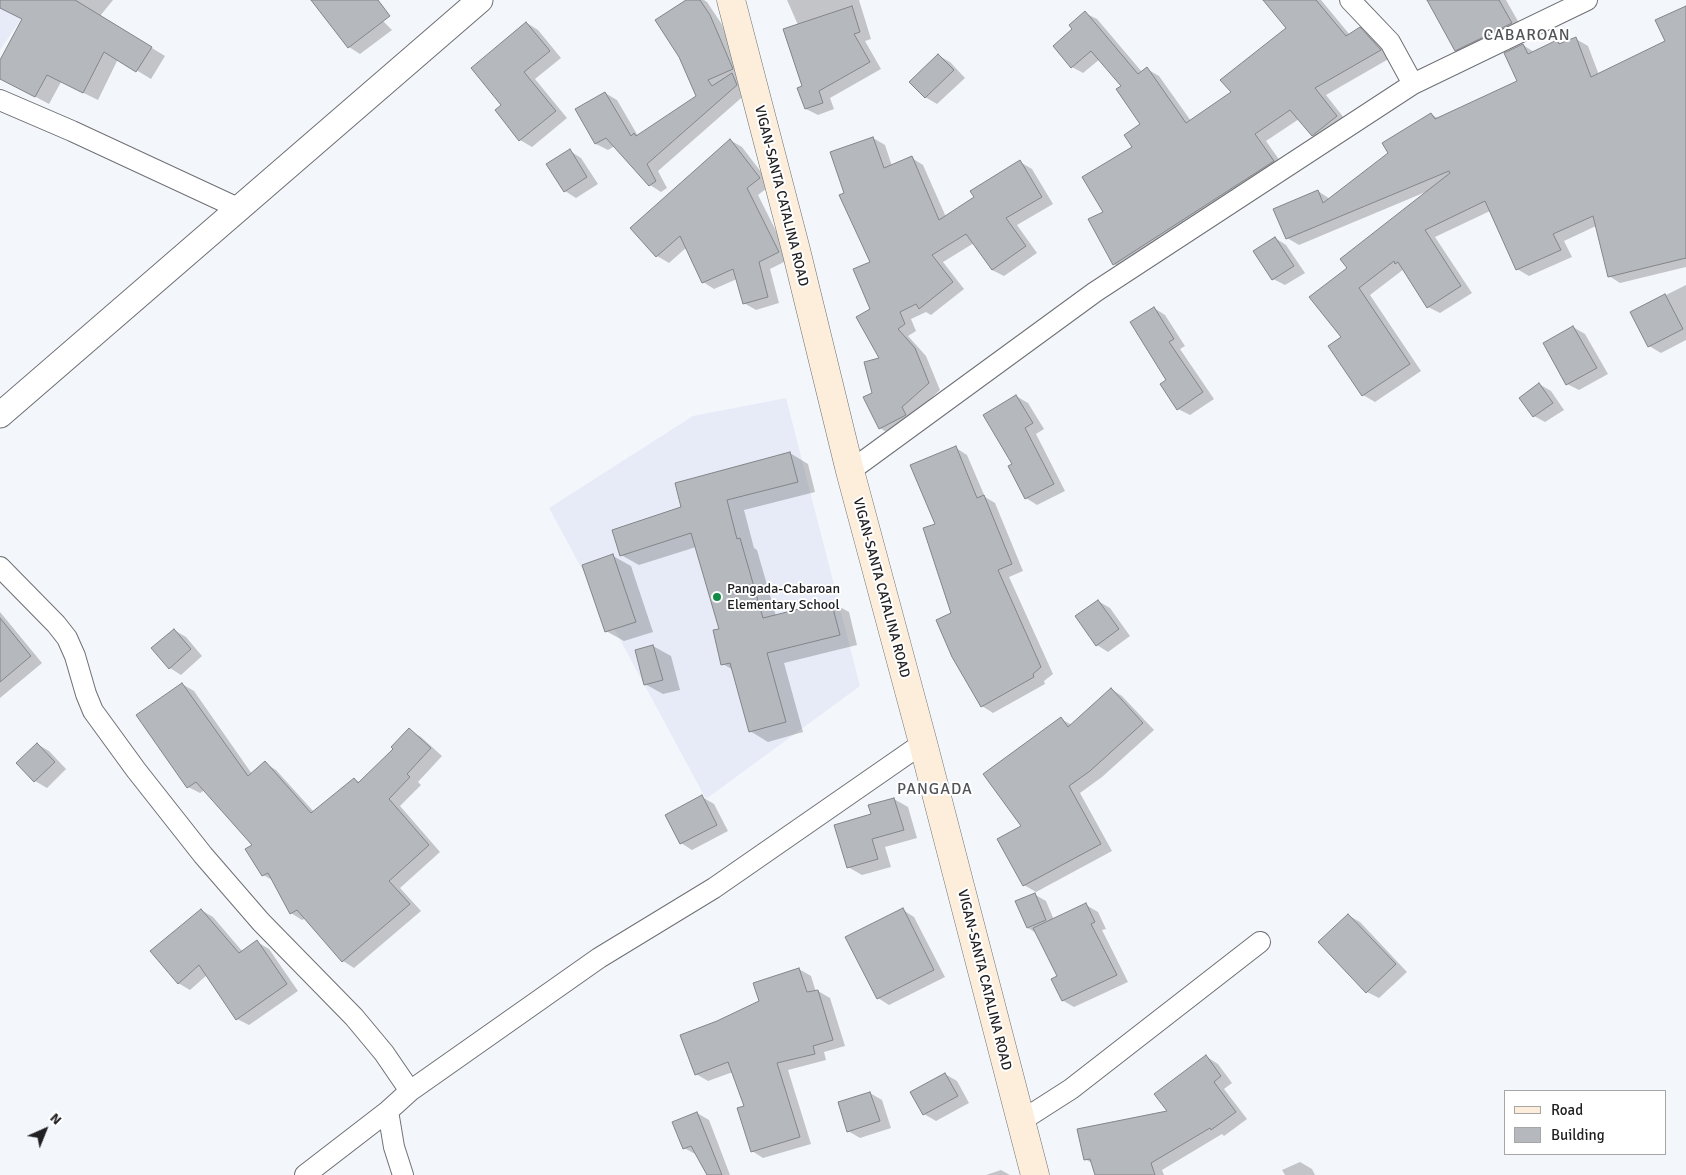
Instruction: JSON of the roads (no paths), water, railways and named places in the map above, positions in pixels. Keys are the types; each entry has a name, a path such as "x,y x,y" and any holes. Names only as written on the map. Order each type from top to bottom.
{"main road":[{"name":"VIGAN-SANTA CATALINA ROAD","path":"731,0 796,250 850,471 1035,1175"}],"street":[{"path":"0,415 480,0"},
{"path":"1350,0 1390,42 1413,84"},
{"path":"850,471 1095,292 1413,84 1587,0"},
{"path":"0,100 72,131 240,209"},
{"path":"0,567 56,624 67,638 75,656 86,694 94,711 136,770 203,855 261,922 354,1017 384,1053 410,1090"},
{"path":"305,1175 388,1111 410,1090 599,958 714,888 923,743"},
{"path":"1021,1121 1071,1089 1260,942"},
{"path":"388,1111 394,1147 403,1175"}],"place":[{"name":"Pangada-Cabaroan Elementary School","path":"717,597"}],"district":[{"name":"CABAROAN","path":"1527,36"},
{"name":"PANGADA","path":"935,790"}]}
